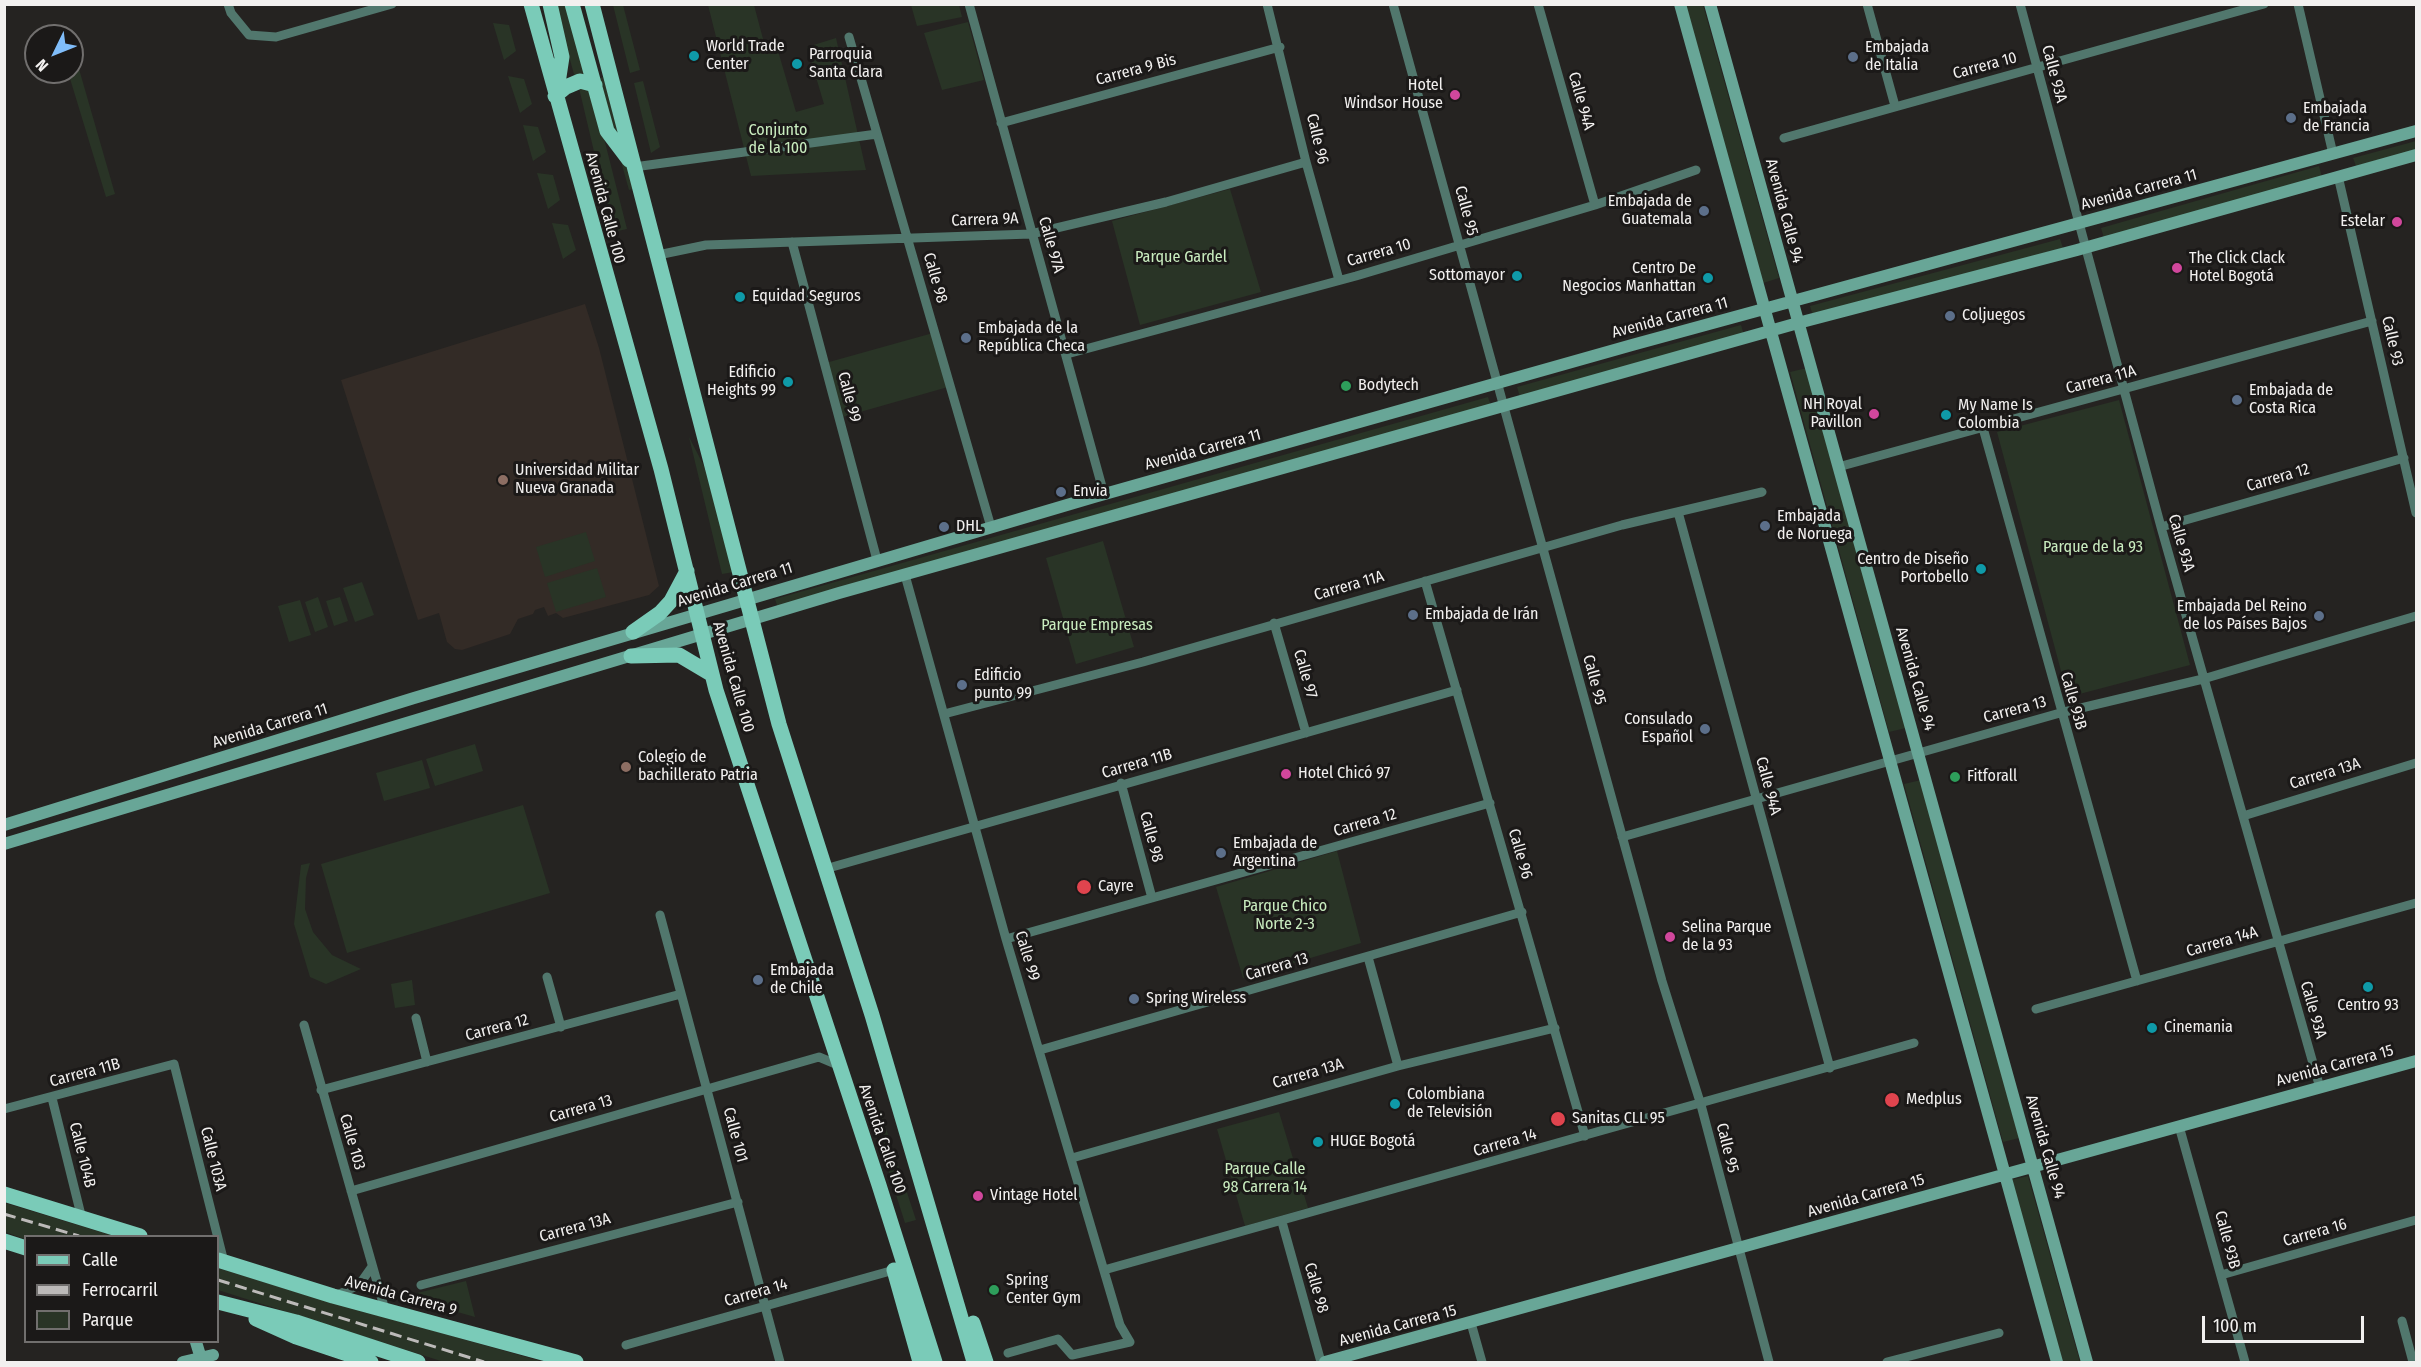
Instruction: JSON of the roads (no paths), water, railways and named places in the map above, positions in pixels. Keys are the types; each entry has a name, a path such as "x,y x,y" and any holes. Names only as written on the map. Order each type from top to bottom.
{"main road":[{"name":"Avenida Calle 100","path":"531,4 661,469 711,674 830,1058 879,1185 935,1362"},
{"name":"Avenida Calle 100","path":"550,4 562,57 555,96"},
{"name":"Avenida Calle 100","path":"572,4 607,131 634,167"},
{"name":"Avenida Calle 100","path":"592,4 779,724 872,1015 974,1362"},
{"path":"1680,4 2057,1362"},
{"name":"Avenida Calle 94","path":"1710,4 2087,1362"},
{"path":"585,52 610,72"},
{"path":"555,96 566,87 580,81 595,85"},
{"name":"Avenida Carrera 11","path":"4,825 633,632 1104,494 1765,309 2416,131"},
{"path":"4,844 701,634 905,575 1798,323 2084,248 2416,155"},
{"path":"633,632 660,613 671,601 687,571"},
{"path":"631,656 679,656 711,674"},
{"path":"872,1015 936,1200 986,1362"},
{"name":"Avenida Carrera 15","path":"1323,1362 2416,1061"},
{"path":"4,1194 137,1235"},
{"path":"4,1241 24,1247"},
{"name":"Avenida Carrera 9","path":"221,1261 333,1296 576,1362"},
{"path":"894,1270 920,1362"},
{"path":"219,1302 296,1337 370,1362"},
{"path":"219,1302 296,1322 418,1362"},
{"path":"197,1343 208,1360"},
{"path":"208,1360 210,1343"},
{"path":"183,1362 208,1360"}],"street":[{"path":"228,4 231,13 249,35 276,38 392,4"},
{"name":"Calle 97A","path":"969,4 1104,494"},
{"name":"Calle 96","path":"1267,4 1280,47 1306,162 1340,280"},
{"name":"Calle 95","path":"1394,4 1662,981 1701,1105 1737,1249 1769,1362"},
{"name":"Calle 94A","path":"1538,4 1595,206"},
{"path":"1867,4 1896,106"},
{"name":"Calle 93A","path":"2020,4 2084,248 2203,679 2320,1088"},
{"name":"Carrera 10","path":"1784,138 2264,4"},
{"path":"2298,4 2333,154"},
{"name":"Calle 98","path":"849,37 991,527"},
{"name":"Carrera 9 Bis","path":"1001,123 1280,47"},
{"path":"634,167 877,134"},
{"name":"Carrera 9A","path":"658,255 699,245 1032,234 1166,202 1306,162"},
{"name":"Carrera 10","path":"1067,354 1340,280 1595,206 1696,170"},
{"name":"Calle 93","path":"2338,176 2416,513"},
{"name":"Calle 99","path":"792,242 877,560"},
{"name":"Carrera 11A","path":"1838,467 2372,321"},
{"name":"Calle 93B","path":"1983,428 2060,713 2137,981"},
{"name":"Carrera 12","path":"2161,527 2404,458"},
{"name":"Carrera 11A","path":"944,714 1143,662 1274,623 1678,512 1719,505 1762,492"},
{"name":"Calle 94A","path":"1678,512 1830,1068"},
{"name":"Calle 99","path":"905,575 1006,939 1120,1325 1130,1342 1072,1355 1058,1340 1008,1353"},
{"name":"Calle 96","path":"1425,581 1585,1136"},
{"name":"Carrera 13","path":"1622,837 1890,759 2060,713 2203,679 2416,616"},
{"name":"Calle 97","path":"1274,623 1306,734"},
{"name":"Carrera 11B","path":"825,869 975,824 1306,734 1457,690"},
{"name":"Carrera 13A","path":"2243,816 2416,763"},
{"name":"Calle 98","path":"1121,783 1152,898"},
{"name":"Carrera 12","path":"1006,939 1490,803"},
{"name":"Carrera 14A","path":"2036,1009 2416,903"},
{"name":"Carrera 13","path":"1040,1050 1522,912"},
{"name":"Calle 101","path":"660,915 780,1362"},
{"path":"1368,957 1398,1066"},
{"path":"547,977 561,1026"},
{"name":"Carrera 12","path":"321,1090 681,994"},
{"path":"416,1018 427,1062"},
{"name":"Calle 103","path":"304,1025 371,1268 385,1310"},
{"name":"Carrera 13A","path":"1072,1158 1398,1066 1555,1028"},
{"name":"Carrera 14","path":"1104,1270 1701,1105 1914,1043"},
{"name":"Carrera 13","path":"351,1191 707,1089 830,1058"},
{"name":"Carrera 11B","path":"4,1109 174,1064"},
{"name":"Calle 103A","path":"174,1064 215,1235"},
{"name":"Calle 104B","path":"52,1098 82,1219"},
{"name":"Calle 93B","path":"2180,1126 2245,1362"},
{"name":"Carrera 13A","path":"421,1285 738,1202"},
{"name":"Carrera 16","path":"2221,1275 2416,1220"},
{"name":"Calle 98","path":"1282,1222 1323,1362"},
{"path":"333,1296 359,1285 371,1268"},
{"name":"Carrera 14","path":"626,1345 894,1270"},
{"path":"2402,1321 2413,1362"},
{"path":"1471,1323 1482,1362"},
{"path":"1887,1362 1914,1359 1999,1333"}],"railway":[{"path":"4,1214 76,1235"},
{"path":"219,1280 484,1362"}],"place":[{"name":"World Trade Center","path":"694,56"},
{"name":"Embajada de Italia","path":"1853,57"},
{"name":"Parroquia Santa Clara","path":"797,64"},
{"name":"Hotel Windsor House","path":"1455,95"},
{"name":"Embajada de Francia","path":"2291,118"},
{"name":"Embajada de Guatemala","path":"1704,211"},
{"name":"Estelar","path":"2397,222"},
{"name":"The Click Clack Hotel Bogotá","path":"2177,268"},
{"name":"Sottomayor","path":"1517,276"},
{"name":"Centro De Negocios Manhattan","path":"1708,278"},
{"name":"Equidad Seguros","path":"740,297"},
{"name":"Coljuegos","path":"1950,316"},
{"name":"Embajada de la República Checa","path":"966,338"},
{"name":"Edificio Heights 99","path":"788,382"},
{"name":"Bodytech","path":"1346,386"},
{"name":"Embajada de Costa Rica","path":"2237,400"},
{"name":"NH Royal Pavillon","path":"1874,414"},
{"name":"My Name Is Colombia","path":"1946,415"},
{"name":"Universidad Militar Nueva Granada","path":"503,480"},
{"name":"Envia","path":"1061,492"},
{"name":"Embajada de Noruega","path":"1765,526"},
{"name":"DHL","path":"944,527"},
{"name":"Centro de Diseño Portobello","path":"1981,569"},
{"name":"Embajada de Irán","path":"1413,615"},
{"name":"Embajada Del Reino de los Países Bajos","path":"2319,616"},
{"name":"Edificio punto 99","path":"962,685"},
{"name":"Consulado Español","path":"1705,729"},
{"name":"Colegio de bachillerato Patria","path":"626,767"},
{"name":"Hotel Chicó 97","path":"1286,774"},
{"name":"Fitforall","path":"1955,777"},
{"name":"Embajada de Argentina","path":"1221,853"},
{"name":"Cayre","path":"1084,887"},
{"name":"Selina Parque de la 93","path":"1670,937"},
{"name":"Embajada de Chile","path":"758,980"},
{"name":"Centro 93","path":"2368,987"},
{"name":"Spring Wireless","path":"1134,999"},
{"name":"Cinemania","path":"2152,1028"},
{"name":"Medplus","path":"1892,1100"},
{"name":"Colombiana de Televisión","path":"1395,1104"},
{"name":"Sanitas CLL 95","path":"1558,1119"},
{"name":"HUGE Bogotá","path":"1318,1142"},
{"name":"Vintage Hotel","path":"978,1196"},
{"name":"Spring Center Gym","path":"994,1290"}],"park label":[{"name":"Conjunto de la 100","path":"778,140"},
{"name":"Parque Gardel","path":"1181,258"},
{"name":"Parque de la 93","path":"2093,548"},
{"name":"Parque Empresas","path":"1097,626"},
{"name":"Parque Chico Norte 2-3","path":"1285,916"},
{"name":"Parque Calle 98 Carrera 14","path":"1265,1179"}]}
